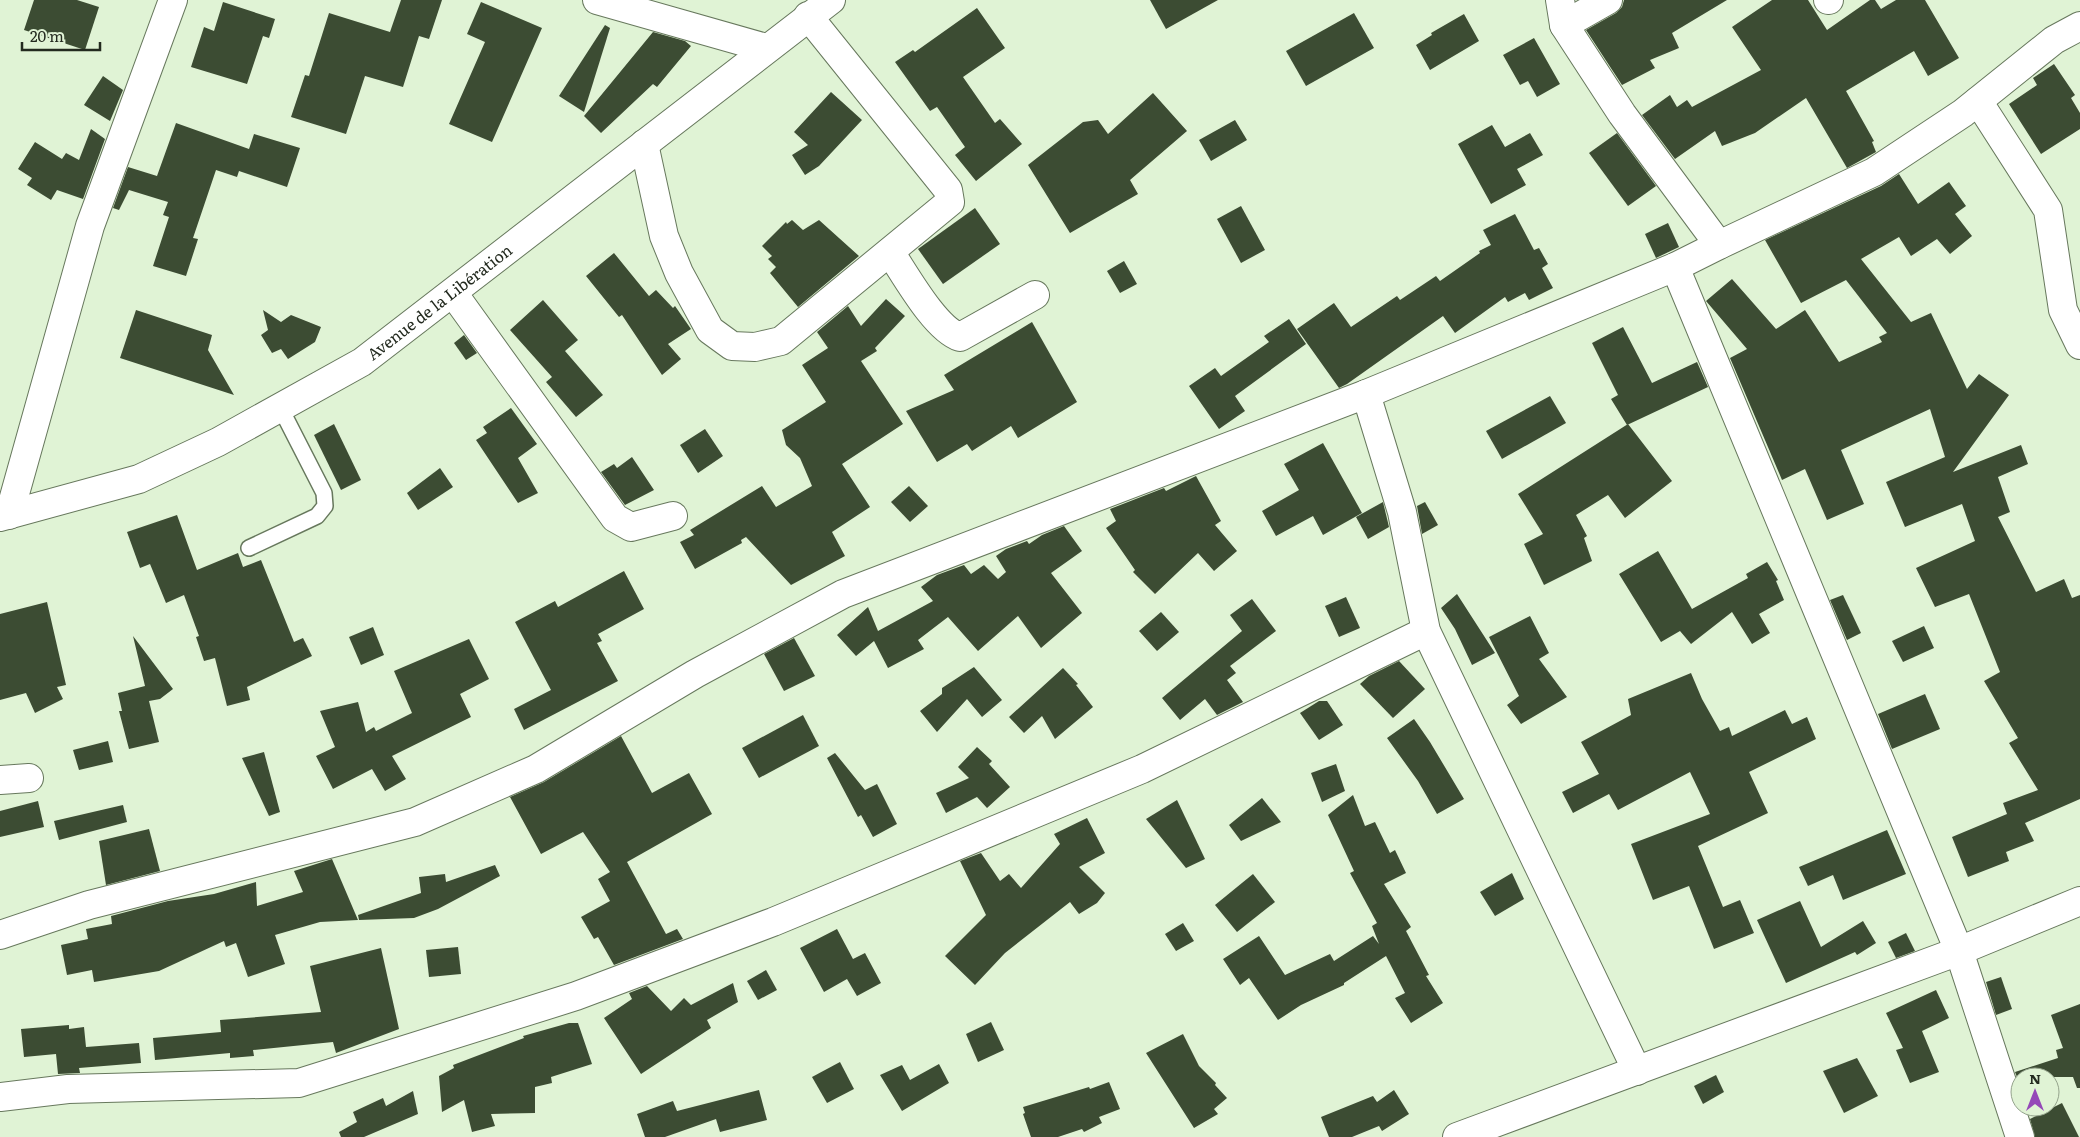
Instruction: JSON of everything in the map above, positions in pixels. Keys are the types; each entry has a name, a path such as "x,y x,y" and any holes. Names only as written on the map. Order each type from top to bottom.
{"main road":[{"path":"5,516 90,226 173,0"},
{"name":"Avenue de la Libération","path":"5,516 139,479 218,442 362,362 766,48 831,0"},
{"path":"1608,0 1562,12 1622,114 1719,244"},
{"path":"602,1 766,48"},
{"path":"644,144 664,236 679,273 710,330 732,346 755,347 781,341 950,202 948,190 808,16"},
{"path":"0,936 89,904 415,822 536,769 695,674 843,594 1366,394 1675,267 1719,244 1874,172 1978,101 2054,40 2080,26"},
{"path":"1978,101 2048,210 2063,310 2080,345"},
{"path":"890,252 934,315 950,334 960,336 1034,295"},
{"path":"1675,267 1958,951 2020,1137"},
{"path":"453,293 616,518 631,528 673,516"},
{"path":"1366,394 1402,512 1426,631 1637,1071"},
{"path":"0,1097 68,1089 299,1083 576,996 773,922 1142,769 1426,631"},
{"path":"0,780 28,778"},
{"path":"1457,1137 1958,951 2080,901"}],"lane":[{"path":"249,548 317,516 326,506 324,493 280,407"}],"building":[{"path":"34,0 77,0 99,7 85,50 24,30"},
{"path":"401,0 442,0 429,39 419,36 403,87 365,76 346,134 291,117 305,75 309,76 329,13 390,32"},
{"path":"1150,0 1218,0 1166,29"},
{"path":"1624,0 1727,0 1672,33 1679,48 1650,60 1655,68 1622,85 1586,30 1616,13 1622,7"},
{"path":"1772,0 1808,0 1827,30 1870,0 1875,0 1881,9 1896,0 1925,0 1959,58 1928,76 1914,51 1846,91 1874,141 1872,142 1876,152 1847,168 1806,98 1755,133 1722,146 1715,131 1675,159 1642,115 1670,95 1677,107 1687,100 1692,107 1761,70 1732,27"},
{"path":"223,2 275,19 269,38 263,36 247,84 191,67 204,27 214,31"},
{"path":"481,2 542,28 492,142 449,124 485,42 467,34"},
{"path":"977,8 1005,48 963,77 995,123 1000,119 1022,144 976,181 955,155 965,147 937,107 930,111 895,62 913,50 915,52"},
{"path":"1354,13 1374,48 1306,86 1286,51"},
{"path":"1464,14 1479,41 1430,70 1416,45 1432,35 1431,33"},
{"path":"605,25 610,28 584,112 559,96"},
{"path":"653,32 685,41 691,46 657,87 653,84 601,133 584,116"},
{"path":"1534,38 1560,84 1537,97 1528,81 1520,85 1503,55"},
{"path":"2054,64 2075,95 2071,98 2080,113 2080,129 2041,154 2009,104 2037,85 2033,78"},
{"path":"103,76 123,90 110,121 84,105"},
{"path":"831,92 862,120 819,166 805,175 792,155 808,145 794,132"},
{"path":"1153,93 1187,131 1130,180 1138,194 1070,233 1028,165 1083,122 1098,120 1108,134"},
{"path":"1235,120 1247,140 1211,161 1199,140"},
{"path":"176,123 249,149 254,134 300,148 287,187 239,171 237,177 216,170 193,238 198,239 186,276 153,266 169,217 163,215 168,202 129,190 119,210 113,208 128,167 157,176"},
{"path":"1492,125 1505,147 1530,133 1543,155 1517,169 1526,185 1491,204 1458,144"},
{"path":"91,129 105,139 83,199 57,190 51,200 27,185 32,178 18,169 35,142 62,159 66,153 79,160"},
{"path":"1617,133 1656,186 1628,206 1589,153"},
{"path":"1899,174 1918,204 1949,182 1966,206 1955,214 1972,236 1950,254 1937,239 1911,256 1899,237 1861,259 1911,322 1931,313 1967,389 1979,374 2009,395 1953,472 2021,445 2028,464 1998,477 2010,512 1998,517 2036,592 2064,579 2072,598 2080,595 2080,799 2025,823 2034,841 2006,852 2009,861 1968,877 1952,837 2007,814 2003,803 2038,790 2009,743 2018,738 1984,681 2000,672 1969,594 1935,607 1916,568 1975,541 1962,504 1905,527 1886,482 1945,457 1930,409 1841,450 1864,504 1827,520 1805,469 1782,480 1730,358 1747,349 1706,301 1732,279 1776,329 1805,310 1839,362 1882,342 1879,337 1887,333 1846,280 1801,303 1765,240 1881,186"},
{"path":"1241,206 1265,250 1241,263 1217,219"},
{"path":"975,208 1000,244 943,284 918,249"},
{"path":"1515,214 1534,250 1539,248 1548,264 1542,268 1553,288 1529,300 1525,293 1508,302 1505,297 1455,333 1443,316 1339,388 1297,329 1334,303 1351,327 1397,296 1400,300 1436,276 1440,281 1480,253 1479,251 1491,245 1483,230"},
{"path":"792,220 803,230 819,220 859,256 798,307 770,273 776,267 768,259 772,256 762,246 786,222 787,224"},
{"path":"1668,223 1679,247 1656,258 1645,234"},
{"path":"614,253 649,296 656,290 673,308 675,306 691,329 668,344 681,359 662,375 622,315 619,317 586,276"},
{"path":"1124,261 1137,284 1120,293 1107,271"},
{"path":"886,299 905,316 875,348 877,351 861,361 903,424 842,464 870,507 832,532 845,556 791,585 746,537 741,540 742,543 695,569 680,542 694,535 690,530 762,486 776,507 812,486 800,458 786,445 782,430 826,402 802,365 828,348 817,332 848,306 861,326"},
{"path":"543,300 578,340 565,351 603,395 576,417 546,382 552,377 510,330"},
{"path":"136,310 212,335 208,350 234,395 120,358"},
{"path":"263,310 281,322 291,315 321,327 315,342 288,359 281,349 272,353 261,335 268,330"},
{"path":"1289,319 1306,344 1235,396 1245,411 1219,429 1189,386 1215,368 1221,376 1269,342 1264,336"},
{"path":"1032,322 1077,402 1018,438 1011,426 972,451 967,444 937,462 906,411 954,390 944,375"},
{"path":"1623,327 1652,383 1697,362 1708,387 1627,425 1611,399 1618,395 1592,343"},
{"path":"464,335 477,353 466,360 454,343"},
{"path":"1550,396 1566,423 1502,459 1486,431"},
{"path":"511,408 537,444 518,458 538,493 518,503 476,440 487,433 483,427"},
{"path":"334,424 361,480 341,490 314,435"},
{"path":"1628,424 1672,481 1625,518 1608,495 1576,515 1587,536 1584,538 1592,561 1544,585 1524,544 1543,534 1518,494"},
{"path":"705,429 723,456 698,473 680,445"},
{"path":"1323,443 1362,513 1323,535 1313,516 1276,536 1262,511 1299,490 1284,464"},
{"path":"632,457 654,490 625,505 601,472 614,464 617,468"},
{"path":"440,468 453,487 418,510 407,493"},
{"path":"1196,476 1221,521 1215,525 1237,551 1214,571 1198,553 1155,594 1133,572 1135,570 1106,528 1116,521 1110,509 1164,488 1166,491"},
{"path":"909,486 928,506 910,522 891,502"},
{"path":"1383,502 1389,527 1368,539 1356,517"},
{"path":"1425,502 1438,525 1422,534 1417,506"},
{"path":"177,515 197,570 238,553 243,567 261,560 294,642 303,638 312,656 247,687 250,700 227,706 215,658 204,661 196,637 199,636 184,595 166,603 150,564 140,568 127,532"},
{"path":"1064,526 1082,551 1051,573 1082,613 1041,648 1018,616 978,651 948,617 918,640 924,649 888,668 874,641 856,656 837,635 868,607 878,631 933,601 921,587 937,575 964,565 971,574 984,565 998,579 1006,572 996,556 1006,549 1027,541 1029,544 1042,535"},
{"path":"1658,551 1692,609 1748,578 1746,574 1767,562 1778,580 1776,581 1784,600 1759,614 1770,633 1752,644 1732,612 1691,644 1680,631 1661,642 1619,574"},
{"path":"624,571 644,609 598,634 602,641 597,643 618,681 524,730 514,709 551,690 515,622 555,601 558,607"},
{"path":"1457,594 1495,653 1472,665 1455,629 1441,608"},
{"path":"1843,595 1861,633 1847,640 1830,600"},
{"path":"1346,597 1360,628 1339,637 1325,606"},
{"path":"1252,599 1276,631 1230,666 1236,673 1227,680 1243,702 1217,715 1205,699 1180,720 1162,698 1242,631 1230,615"},
{"path":"47,602 66,685 57,687 63,699 35,713 26,693 0,700 0,614"},
{"path":"1161,612 1179,632 1157,651 1139,631"},
{"path":"1530,616 1549,653 1539,659 1567,697 1521,724 1507,705 1519,696 1489,637"},
{"path":"1924,626 1934,648 1903,662 1892,641"},
{"path":"373,627 384,655 361,665 349,637"},
{"path":"133,636 173,689 160,699 149,701 159,742 129,749 119,711 122,711 118,693 145,686"},
{"path":"794,638 815,676 784,691 764,654"},
{"path":"469,639 489,679 460,694 471,717 392,756 406,779 385,791 372,769 333,789 316,756 335,747 320,711 358,702 366,732 374,727 376,731 412,713 394,671"},
{"path":"1399,661 1425,689 1393,718 1360,684 1369,676"},
{"path":"974,667 1002,700 982,717 967,699 937,732 920,711 942,694 942,688"},
{"path":"1063,668 1078,684 1076,685 1093,707 1055,739 1042,716 1024,733 1009,717"},
{"path":"1691,673 1702,699 1720,731 1729,727 1732,736 1785,710 1792,724 1807,717 1816,739 1749,772 1768,813 1698,846 1723,907 1740,900 1754,933 1714,949 1689,886 1653,900 1631,844 1710,814 1690,772 1618,810 1609,794 1573,813 1562,792 1599,774 1581,742 1631,715 1628,699"},
{"path":"1925,694 1940,729 1892,749 1878,714"},
{"path":"1319,701 1327,701 1343,725 1319,740 1300,713"},
{"path":"803,715 819,746 759,778 742,748"},
{"path":"1414,719 1464,799 1437,814 1418,781 1387,738"},
{"path":"621,736 652,793 689,773 712,814 627,862 666,934 677,929 683,939 614,965 598,937 594,939 581,917 610,901 598,879 610,872 583,832 541,854 510,797 544,782"},
{"path":"108,741 113,762 79,770 73,750"},
{"path":"977,747 992,761 989,764 1010,787 987,808 977,797 946,813 936,793 969,778 958,767"},
{"path":"264,752 280,812 269,816 242,758"},
{"path":"835,753 865,790 877,784 897,824 873,837 861,815 858,817 827,758"},
{"path":"1336,764 1345,791 1322,802 1311,773"},
{"path":"1353,795 1365,826 1375,822 1390,853 1395,850 1406,873 1384,884 1411,927 1406,931 1429,975 1426,976 1443,1003 1411,1023 1395,998 1405,993 1386,956 1344,983 1344,985 1301,1005 1278,1020 1249,978 1240,985 1223,959 1259,936 1285,975 1330,954 1334,961 1373,936 1379,944 1372,926 1377,923 1350,873 1354,871 1328,815"},
{"path":"1262,798 1281,822 1241,841 1229,825"},
{"path":"1177,800 1205,859 1186,868 1146,819"},
{"path":"38,801 44,827 0,837 0,811"},
{"path":"123,805 127,822 59,840 54,821"},
{"path":"1087,818 1105,853 1079,867 1105,893 1097,903 1079,914 1070,902 1005,953 975,985 945,956 986,915 960,861 981,853 1000,881 1009,874 1021,888 1060,844 1054,834"},
{"path":"149,829 160,871 106,885 99,841"},
{"path":"1887,830 1906,874 1843,900 1833,875 1808,886 1799,867"},
{"path":"332,859 358,920 320,922 275,935 285,964 248,977 236,943 226,947 224,941 159,971 94,982 92,970 67,975 61,945 88,939 86,929 112,924 111,916 168,901 214,894 256,882 257,906 303,892 294,871"},
{"path":"495,865 500,876 438,909 414,918 359,920 358,915 421,893 419,877 445,874 446,882"},
{"path":"1512,873 1524,899 1495,916 1480,892"},
{"path":"1253,874 1275,902 1237,932 1215,905"},
{"path":"1800,901 1821,947 1863,921 1876,943 1857,955 1855,952 1786,983 1757,920"},
{"path":"1183,923 1194,941 1176,951 1165,934"},
{"path":"837,929 853,959 865,953 881,983 857,996 847,979 824,992 800,948"},
{"path":"1906,933 1915,951 1896,958 1888,942"},
{"path":"458,947 461,974 429,977 426,950"},
{"path":"381,948 399,1029 336,1053 333,1042 253,1050 254,1056 230,1058 230,1053 155,1060 153,1038 221,1032 220,1020 321,1012 310,966"},
{"path":"766,970 777,990 758,1000 747,981"},
{"path":"2001,977 2012,1009 1996,1015 1986,982"},
{"path":"733,983 738,1002 707,1020 711,1028 641,1074 604,1018 632,999 629,993 647,986 671,1011 684,998 691,1005"},
{"path":"1936,990 1949,1018 1922,1031 1939,1072 1910,1083 1896,1050 1903,1048 1886,1013"},
{"path":"2080,1004 2080,1088 2077,1088 2073,1077 2060,1077 2060,1067 2030,1067 2058,1058 2056,1050 2063,1048 2051,1015"},
{"path":"991,1022 1004,1050 978,1062 966,1034"},
{"path":"569,1023 578,1023 592,1064 551,1077 552,1083 535,1087 535,1113 491,1114 495,1126 472,1132 464,1100 442,1112 439,1076 454,1068 453,1065 524,1038 523,1036"},
{"path":"69,1025 69,1029 84,1027 86,1047 139,1043 141,1063 79,1068 80,1073 58,1074 56,1054 24,1057 21,1029"},
{"path":"1183,1034 1199,1066 1216,1083 1215,1085 1227,1098 1214,1109 1218,1114 1194,1128 1146,1053"},
{"path":"1857,1058 1878,1096 1844,1113 1823,1071"},
{"path":"840,1062 854,1089 827,1103 812,1077"},
{"path":"939,1064 949,1083 902,1111 880,1075 902,1065 910,1080"},
{"path":"1716,1075 1724,1092 1703,1104 1694,1086"},
{"path":"1109,1082 1120,1109 1099,1117 1102,1123 1084,1132 1082,1129 1058,1137 1031,1137 1023,1114 1025,1113 1023,1107"},
{"path":"759,1090 767,1120 720,1132 716,1119 665,1137 645,1137 637,1114 673,1101 677,1111"},
{"path":"1394,1090 1409,1114 1382,1131 1379,1126 1352,1137 1329,1137 1321,1117 1373,1096 1377,1102"},
{"path":"413,1091 418,1114 364,1137 341,1137 339,1132 357,1122 353,1112 383,1098 386,1106"},
{"path":"2062,1103 2079,1137 2035,1137 2030,1119 2034,1117 2060,1117 2060,1104"}]}
